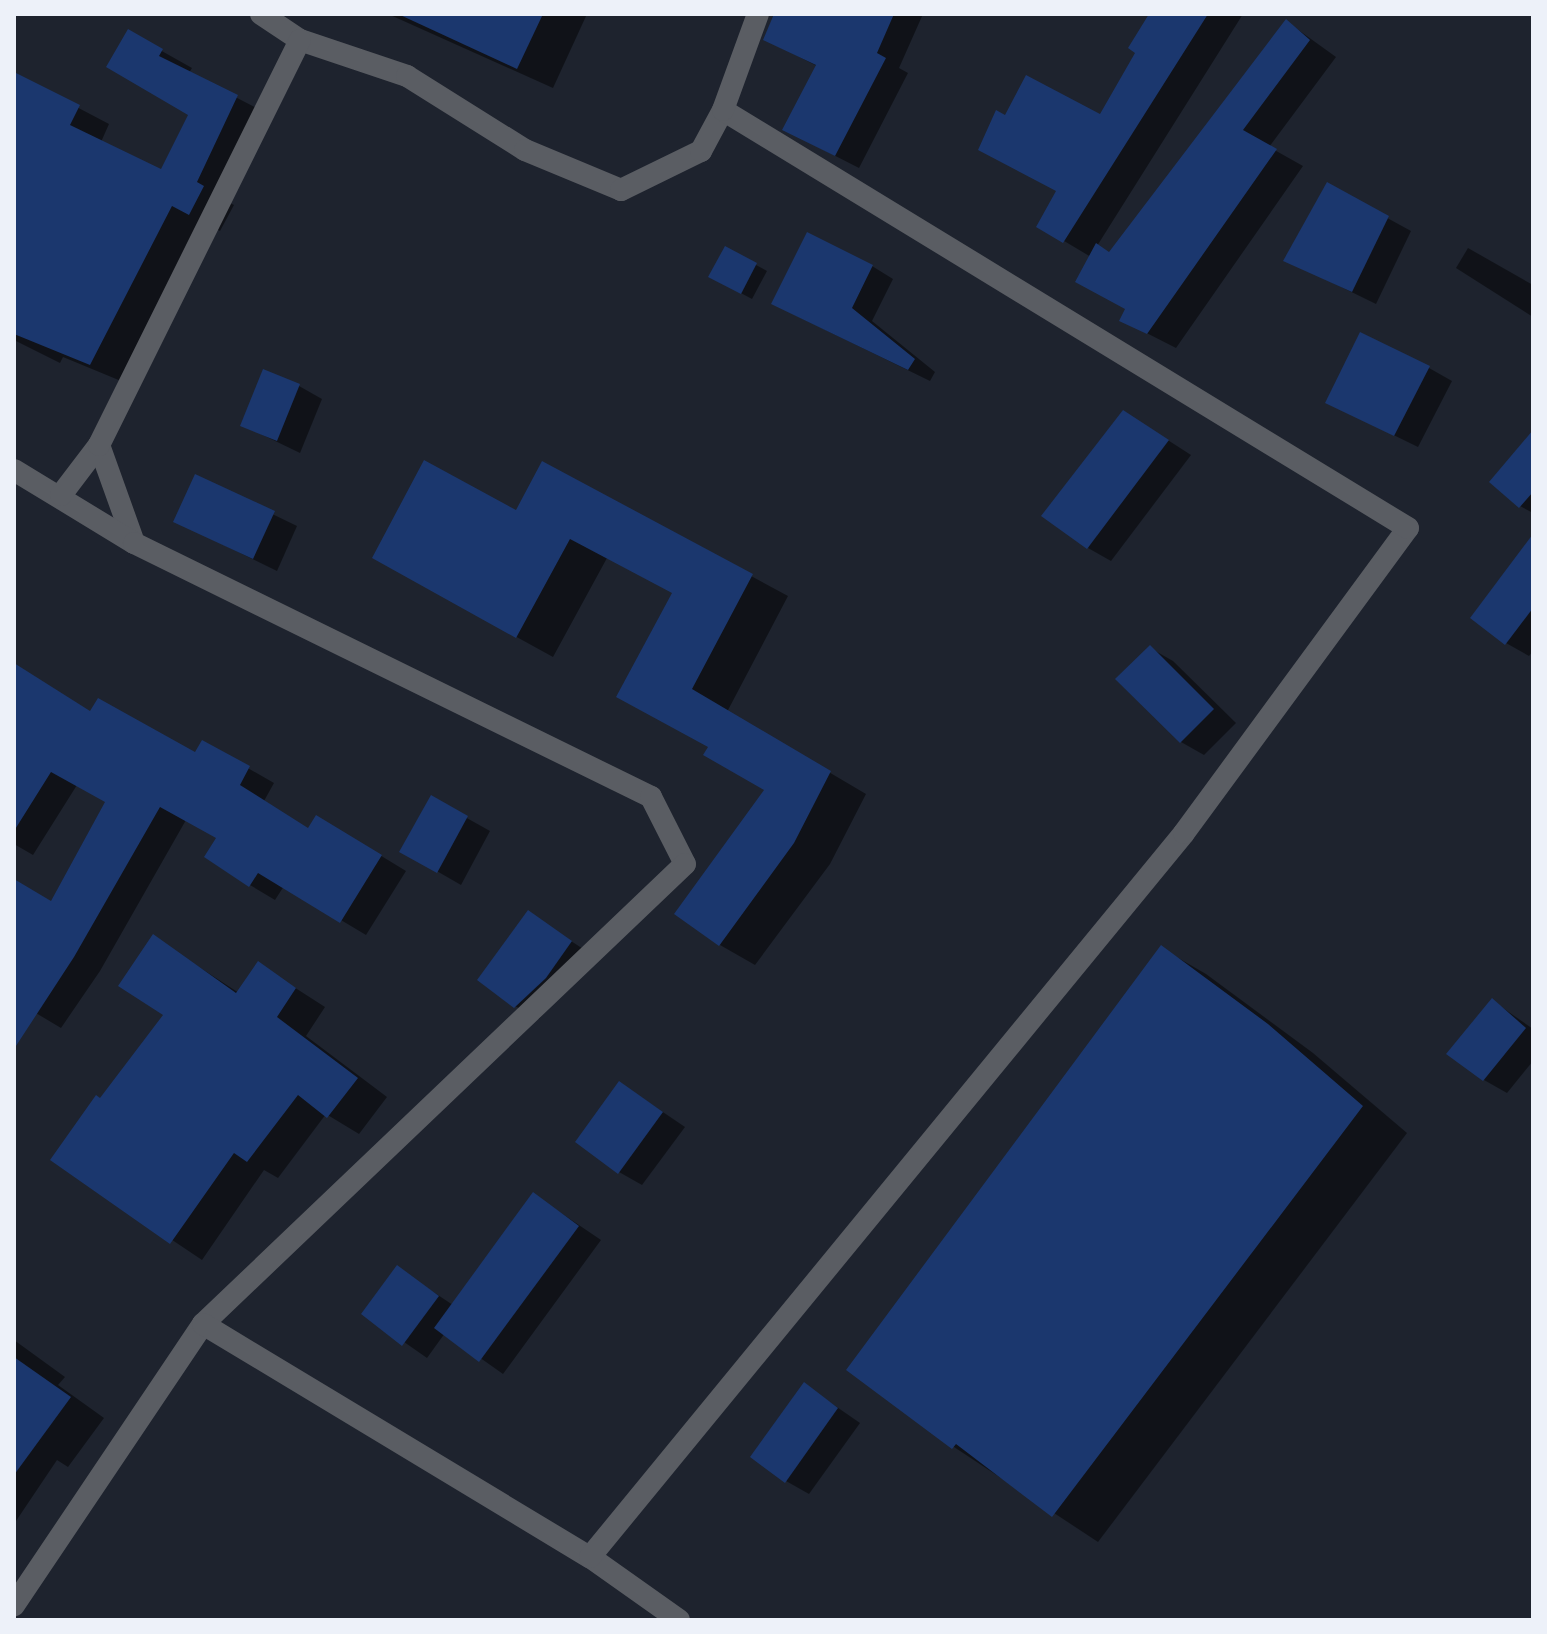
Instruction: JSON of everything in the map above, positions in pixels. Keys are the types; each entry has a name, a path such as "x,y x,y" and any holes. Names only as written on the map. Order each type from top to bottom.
{"street":[{"path":"261,14 300,40 407,76 525,150 621,190 701,151 723,110 758,14"},
{"path":"61,495 99,445 300,40"},
{"path":"590,1557 1184,833 1408,528 723,110"},
{"path":"99,445 134,543"},
{"path":"14,470 61,495 134,543 651,797 685,864 203,1324 14,1605"},
{"path":"203,1324 590,1557 679,1620"}],"building":[{"path":"398,14 543,14 517,69"},
{"path":"774,14 894,14 877,53 886,58 835,156 782,130 816,65 763,40"},
{"path":"1149,14 1208,14 1063,243 1036,227 1056,191 978,150 996,110 1005,115 1026,75 1100,114 1135,53 1128,48"},
{"path":"1286,19 1310,40 1243,130 1277,149 1147,334 1119,321 1125,309 1075,282 1096,243 1109,252"},
{"path":"128,29 163,49 159,56 238,95 197,182 204,186 189,215 172,206 90,365 14,334 14,72 80,105 70,125 161,169 188,115 106,67"},
{"path":"1327,182 1389,216 1352,292 1283,261"},
{"path":"807,232 873,265 852,308 915,359 908,370 771,304"},
{"path":"725,246 757,263 741,294 708,277"},
{"path":"1360,332 1430,366 1394,436 1325,403"},
{"path":"263,369 300,384 277,441 240,426"},
{"path":"1123,410 1169,440 1087,549 1041,516"},
{"path":"1533,430 1533,492 1519,508 1489,482"},
{"path":"424,460 516,510 542,461 753,574 692,689 831,771 794,843 719,946 674,914 764,790 703,755 708,747 616,697 672,593 570,539 516,638 372,558"},
{"path":"195,474 275,511 253,559 173,522"},
{"path":"1533,534 1533,608 1505,645 1470,618"},
{"path":"1150,645 1214,709 1180,743 1115,679"},
{"path":"14,663 90,711 98,698 195,752 202,740 250,766 240,785 308,828 316,815 382,855 340,923 258,873 249,887 204,857 216,838 160,807 74,957 14,1049 14,879 51,901 105,802 51,772 14,831"},
{"path":"431,795 468,816 437,873 399,852"},
{"path":"528,910 572,941 546,978 514,1008 477,980"},
{"path":"153,934 236,993 258,961 296,988 277,1017 358,1078 327,1118 298,1095 247,1162 234,1153 170,1244 50,1160 96,1095 100,1098 163,1015 118,986"},
{"path":"1161,945 1268,1024 1363,1106 1052,1517 956,1444 952,1449 846,1370"},
{"path":"1492,998 1526,1028 1483,1081 1446,1054"},
{"path":"619,1081 663,1112 618,1174 575,1142"},
{"path":"533,1192 579,1226 479,1362 434,1328"},
{"path":"397,1265 439,1296 402,1346 361,1314"},
{"path":"14,1357 71,1397 14,1475"},
{"path":"804,1382 838,1408 785,1483 750,1457"}]}
